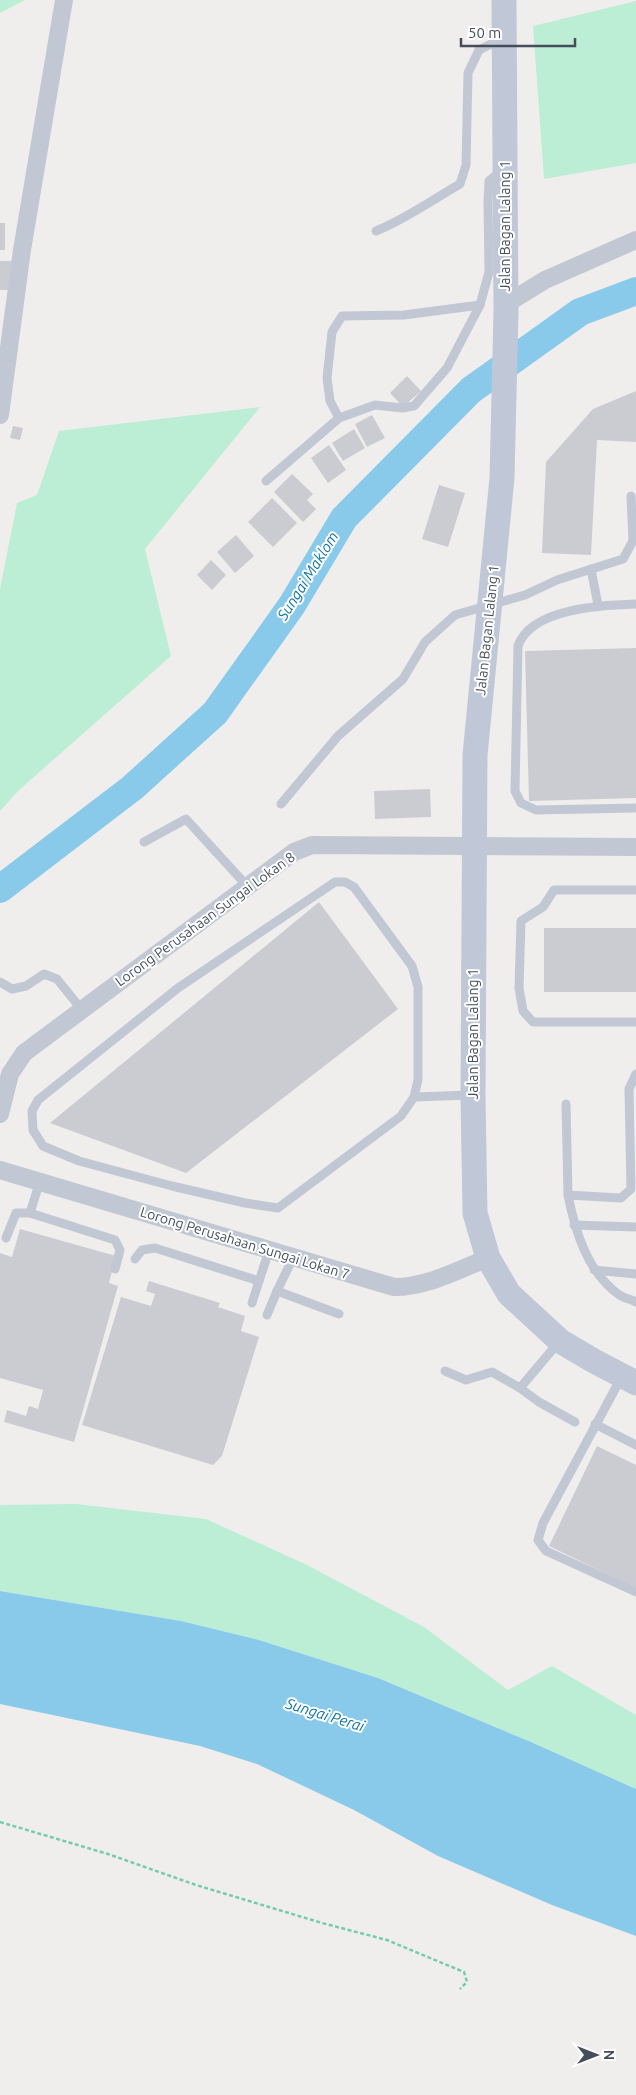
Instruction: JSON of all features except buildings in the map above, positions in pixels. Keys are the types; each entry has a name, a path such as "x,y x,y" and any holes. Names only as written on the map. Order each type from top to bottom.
{"main road":[{"name":"Jalan Bagan Lalang 1","path":"504,0 506,308 502,487 475,755 473,1095 475,1213 488,1258 509,1294 560,1341 629,1379"}],"street":[{"path":"0,415 22,250 64,0"},
{"path":"506,308 545,280 636,240"},
{"name":"Lorong Perusahaan Sungai Lokan 8","path":"0,1114 10,1074 24,1053 294,852 312,845 636,847"},
{"name":"Lorong Perusahaan Sungai Lokan 7","path":"0,1170 394,1287 410,1287 428,1282 488,1258"}],"lane":[{"path":"376,230 398,222 424,204 460,184 466,165 468,73 478,50 504,38"},
{"path":"266,481 339,418 375,405 402,408 414,406 447,368 480,304 489,272 489,181 505,167"},
{"path":"339,418 330,401 327,378 332,332 342,316 404,315 480,304"},
{"path":"282,804 338,736 404,679 425,642 455,615 525,595 557,580 623,559 633,541 632,496"},
{"path":"591,569 598,605"},
{"path":"636,604 598,605 549,617 521,638 518,646 516,791 521,803 536,810 636,808"},
{"path":"144,842 186,819 248,887"},
{"path":"335,882 345,882 354,888 412,966 418,987 419,1010 418,1080 414,1097 402,1116 278,1208 245,1203 79,1161 43,1146 33,1130 32,1111 38,1100 178,988 335,882"},
{"path":"636,890 554,890 543,907 522,921 519,988 524,1011 533,1022 636,1022"},
{"path":"0,982 12,989 26,986 44,974 57,979 82,1010"},
{"path":"568,1195 621,1198 631,1189 629,1089 636,1074"},
{"path":"414,1097 473,1095"},
{"path":"566,1104 568,1195 574,1225 594,1270 619,1295 636,1302"},
{"path":"30,1213 40,1181"},
{"path":"6,1238 16,1213 30,1213 115,1240 120,1250 115,1269"},
{"path":"574,1225 636,1227"},
{"path":"135,1259 142,1250 155,1248 259,1281"},
{"path":"252,1303 269,1251"},
{"path":"267,1315 292,1258"},
{"path":"594,1270 636,1274"},
{"path":"278,1291 340,1314"},
{"path":"520,1388 560,1341"},
{"path":"445,1371 466,1380 492,1372 575,1422"},
{"path":"629,1379 595,1424 543,1523 538,1540 546,1551 636,1592"},
{"path":"595,1424 636,1445"}],"path":[{"path":"0,1822 108,1854 196,1884 322,1923 387,1940 464,1972 467,1982 460,1989"}],"green space":[{"path":"0,0 25,0 0,13"},
{"path":"636,1 636,163 544,179 533,26"},
{"path":"260,407 145,549 171,656 18,791 0,811 0,589 17,503 37,495 59,431"},
{"path":"76,1504 206,1519 307,1565 424,1627 508,1690 552,1666 636,1715 636,1789 531,1742 378,1678 259,1640 181,1621 0,1591 0,1505"}],"water":[{"name":"Sungai Perai","path":"0,1591 181,1621 259,1640 378,1678 531,1742 636,1789 636,1936 552,1905 438,1856 354,1810 257,1764 200,1746 0,1704"}],"waterway":[{"name":"Sungai Maklom","path":"0,889 132,788 215,713 292,605 344,518 471,390 580,312 636,291"}]}
